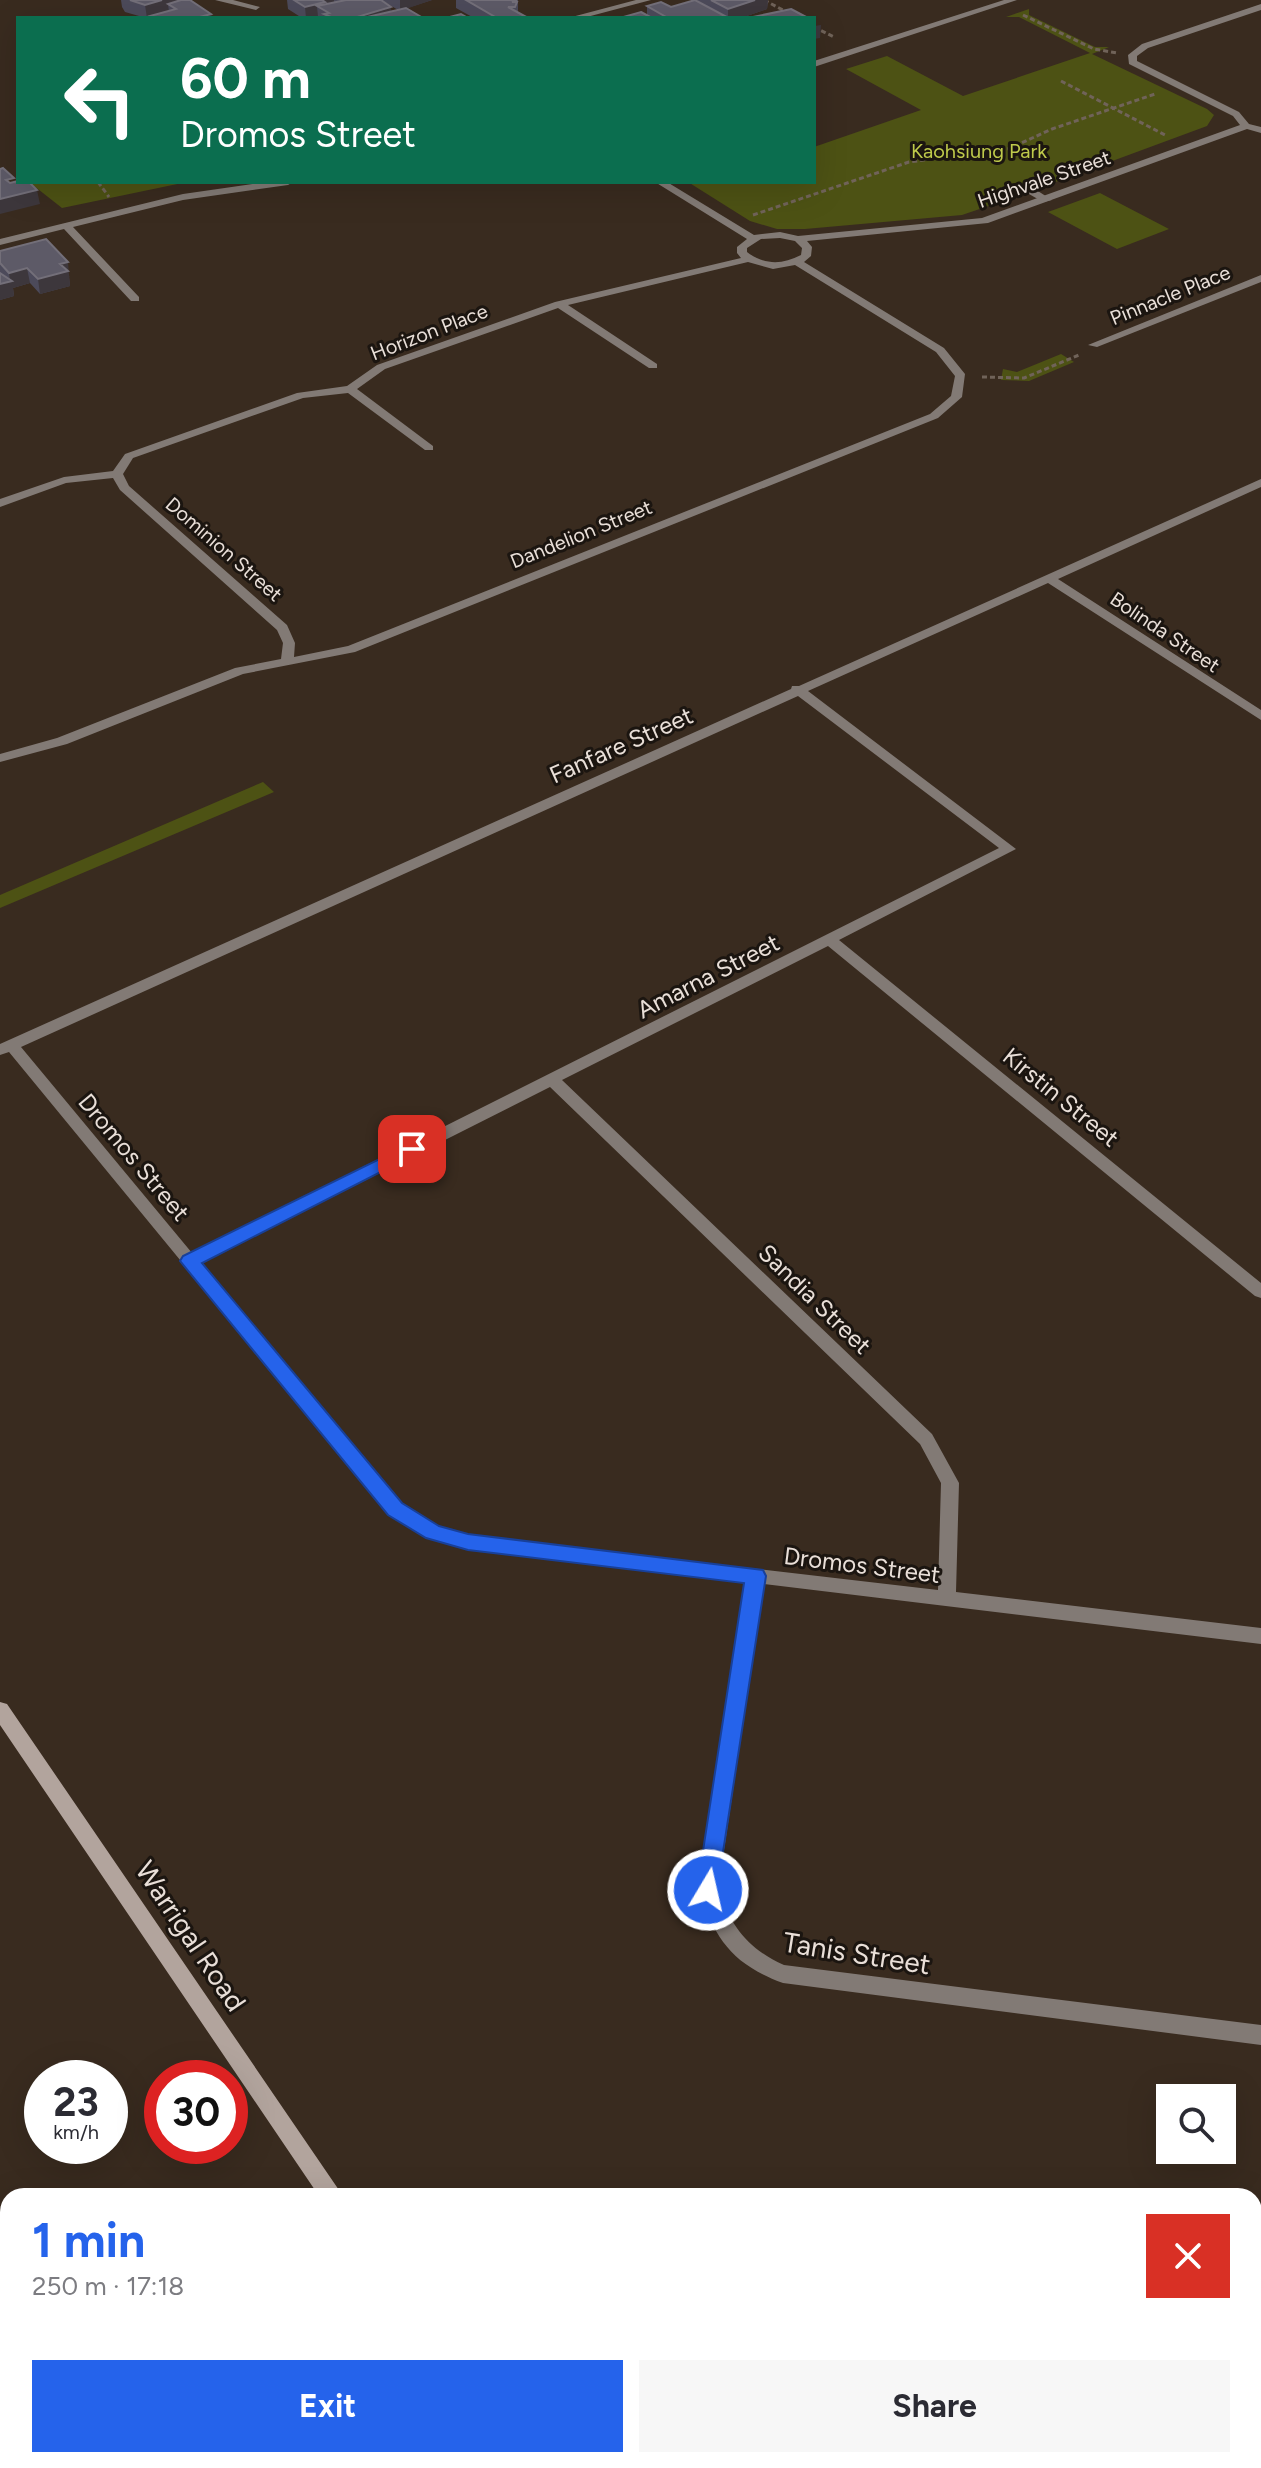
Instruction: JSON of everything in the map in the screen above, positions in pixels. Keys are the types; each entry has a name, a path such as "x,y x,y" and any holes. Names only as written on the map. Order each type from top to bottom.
{"main road":[{"name":"Warrigal Road","path":"0,1710 327,2188"}],"street":[{"path":"219,0 256,13 269,0"},
{"path":"580,16 647,0"},
{"path":"816,63 1013,0"},
{"path":"1261,7 1145,46 1133,55 1132,62 1236,114 1246,126 1261,130"},
{"name":"Highvale Street","path":"752,238 780,235 798,239 984,221 1246,126"},
{"path":"0,242 183,197 274,184"},
{"path":"663,184 752,238 742,247 749,259"},
{"path":"1026,188 1047,200"},
{"path":"65,225 135,299"},
{"path":"798,239 808,251 797,262 940,350 961,376"},
{"name":"Horizon Place","path":"117,474 129,456 301,395 350,389 381,367 559,304 749,259 771,266 797,262"},
{"name":"Pinnacle Place","path":"1093,345 1261,278"},
{"path":"559,304 653,366"},
{"name":"Dandelion Street","path":"0,758 62,741 240,671 351,649 934,416 956,397 961,376"},
{"path":"350,389 429,448"},
{"path":"0,503 64,480 117,474"},
{"name":"Dominion Street","path":"117,474 124,488 283,628 289,643 287,661"},
{"name":"Fanfare Street","path":"5,1047 1261,483"},
{"name":"Bolinda Street","path":"1048,578 1261,716"},
{"name":"Amarna Street","path":"190,1261 1009,849 797,689"},
{"name":"Kirstin Street","path":"830,940 1261,1292"},
{"name":"Dromos Street","path":"5,1047 190,1261 395,1509 433,1532 468,1542 1261,1636"},
{"name":"Sandia Street","path":"551,1079 926,1439 950,1483 947,1599"},
{"name":"Tanis Street","path":"756,1576 708,1890 721,1930 751,1961 783,1974 1261,2035"}],"path":[{"path":"764,0 794,16"},
{"path":"1001,4 1094,49 1133,55"},
{"path":"1061,81 1187,146"},
{"path":"727,223 909,162 1008,149 1052,129 1179,86"},
{"path":"961,376 1024,378 1093,345"}],"green space":[{"name":"Kaohsiung Park","path":"1029,9 1029,15 1095,47 1109,47 1092,54 1214,115 1207,126 1042,187 1021,190 1018,196 962,215 777,229 750,221 691,184 816,184 816,146 921,110 846,69 887,56 963,96 1090,53 1019,17 1006,17"},
{"path":"32,184 177,184 62,208"},
{"path":"1100,193 1169,229 1117,249 1048,212"},
{"path":"1061,354 1074,362 1029,381 1001,380 1003,369 1017,372"},
{"path":"263,782 274,792 0,908 0,895"}],"building":[{"path":"130,0 162,0 145,5"},
{"path":"190,0 211,14 150,16 176,9 168,4"},
{"path":"294,0 322,0 325,2 305,7"},
{"path":"346,0 381,0 391,7 361,16 328,16 324,14 329,13 317,6"},
{"path":"466,0 517,0 512,2 517,2 515,7 508,7 524,16 494,16"},
{"path":"695,0 725,16 664,16 647,6 661,2 671,7"},
{"path":"711,0 755,0 728,9"},
{"path":"406,8 420,16 372,16"},
{"path":"791,9 804,16 758,16"},
{"path":"641,12 648,16 627,16"},
{"path":"3,168 14,178 6,180 10,183 31,184 37,190 0,199 0,169"},
{"path":"46,239 68,262 60,264 68,271 38,279 27,268 9,273 0,263 0,251"},
{"path":"0,273 12,281 0,284"}],"route":[{"path":"412,1149 190,1261 395,1509 433,1532 468,1542 756,1576 708,1890"}]}
